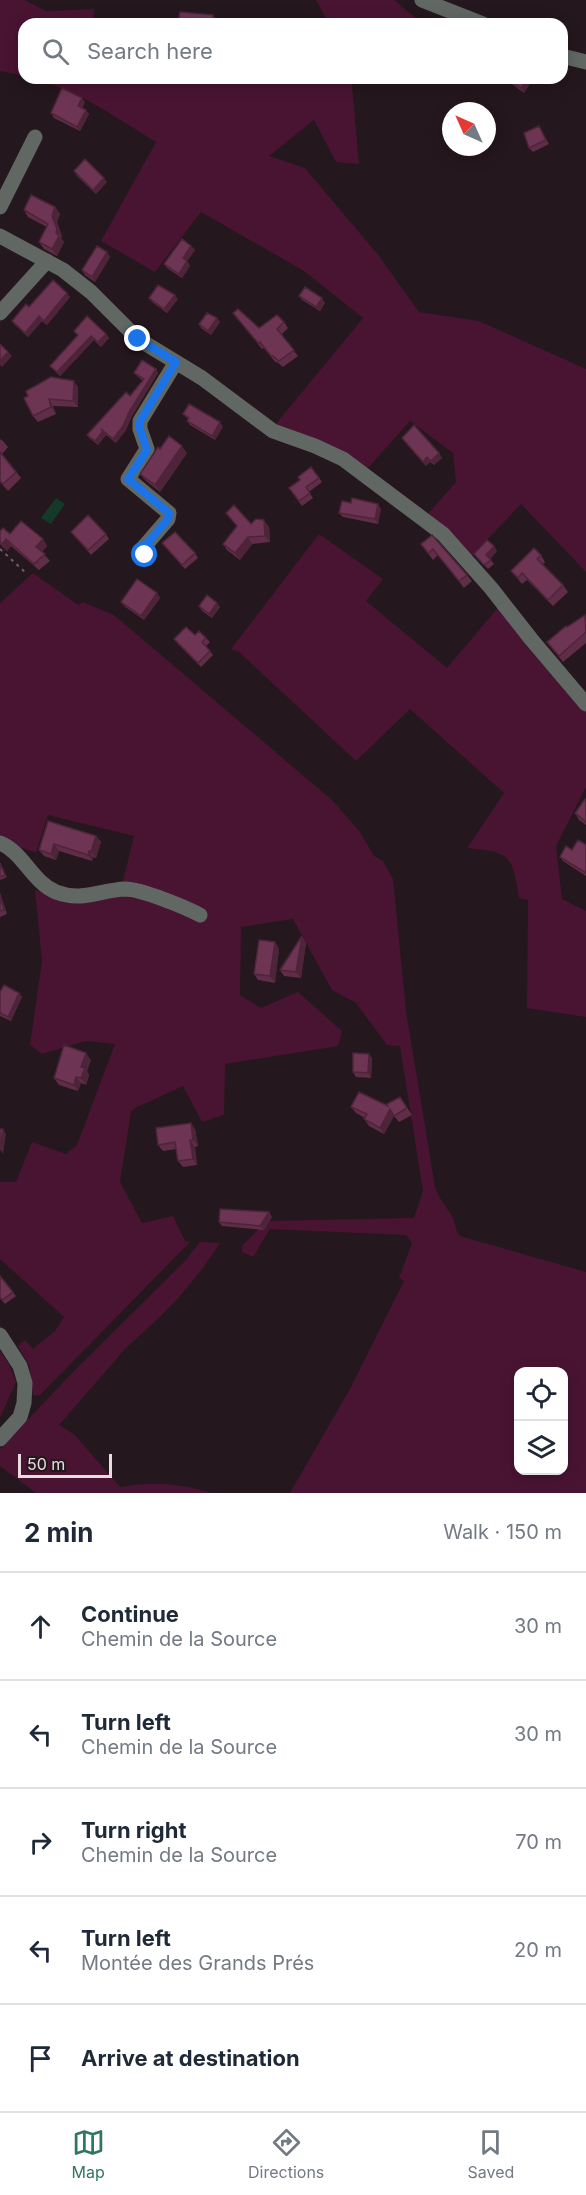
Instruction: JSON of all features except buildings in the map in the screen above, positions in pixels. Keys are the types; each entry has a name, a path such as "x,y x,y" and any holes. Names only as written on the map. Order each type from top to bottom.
{"street":[{"path":"422,0 468,18"},
{"path":"568,58 586,62"},
{"path":"0,207 35,138"},
{"path":"0,236 63,270 91,292 138,339 202,378 273,431 343,459 443,534 491,588 586,704"},
{"path":"0,314 47,261"},
{"path":"145,555 143,548 168,519 169,513 128,479 147,450 140,429 140,421 176,362"},
{"path":"0,843 10,849 33,874 54,891 66,895 83,896 133,890 200,915"},
{"path":"0,1335 21,1366 25,1383 21,1417 0,1439"}],"path":[{"path":"0,549 26,573"}],"shaded area":[{"path":"0,0 24,0 46,11 94,9 93,18 18,18 18,75 0,71"},
{"path":"316,0 394,0 416,18 326,18"},
{"path":"51,84 353,84 359,164 336,162 314,120 269,156 305,168 379,256 419,312 479,321 586,369 586,572 521,504 471,557 426,516 456,482 453,453 410,421 368,468 275,425 363,318 304,271 201,212 155,272 101,241 156,142 64,89"},
{"path":"56,498 65,504 51,524 41,518"},
{"path":"319,534 383,579 366,601 447,668 500,605 586,710 586,787 556,846 562,899 586,911 586,1017 527,1008 528,900 519,898 514,873 507,859 493,852 467,848 504,793 410,709 356,761 239,652 231,649"},
{"path":"33,573 78,605 83,602 114,615 332,800 360,832 374,856 383,861 393,879 406,1011 435,1187 453,1218 456,1230 460,1236 586,1272 586,1493 290,1493 351,1387 404,1281 399,1278 412,1243 406,1235 270,1229 253,1257 242,1252 242,1246 266,1221 414,1218 423,1191 400,1046 387,1045 356,1003 332,990 293,919 241,927 240,995 261,1008 298,992 342,1031 338,1046 225,1064 224,1115 202,1122 183,1086 131,1112 120,1182 142,1223 173,1216 185,1241 190,1242 40,1395 33,1395 29,1365 18,1346 25,1340 33,1349 55,1331 64,1317 0,1259 0,1182 16,1182 32,1142 66,1154 77,1145 115,1044 86,1041 42,1054 30,1045 42,961 35,890 82,900 130,884 123,881 134,836 48,815 36,853 0,840 0,603"},
{"path":"200,1242 220,1243 180,1296 126,1348 59,1425 75,1435 120,1487 166,1484 211,1493 36,1493 0,1466 0,1449 73,1372 185,1261"},
{"path":"0,1351 9,1364 16,1382 0,1418"}],"route":[{"path":"138,339 176,362 143,412 140,429 147,450 128,479 169,513 168,519 143,548 145,555"}]}
